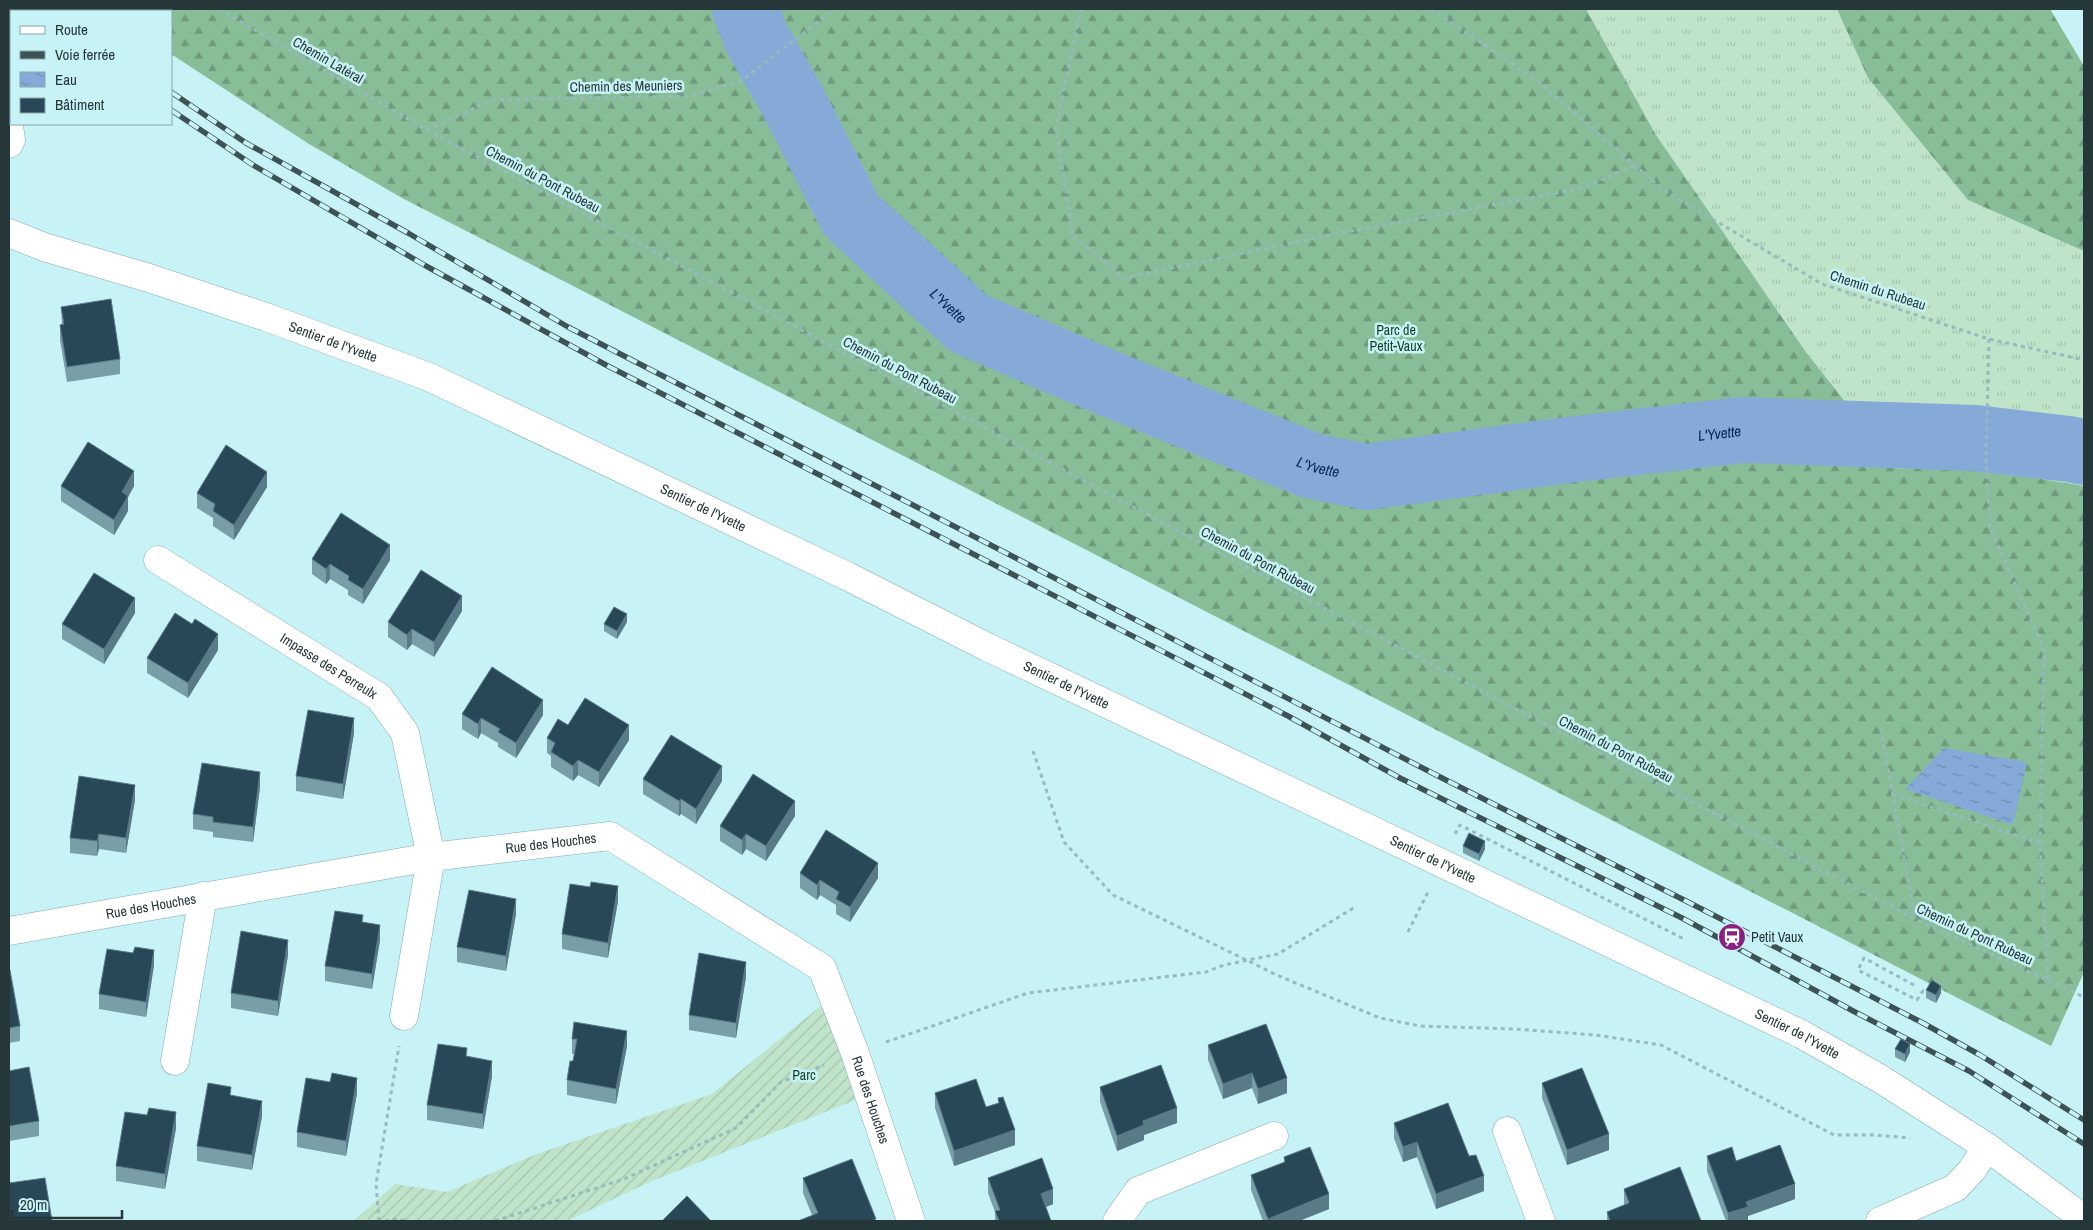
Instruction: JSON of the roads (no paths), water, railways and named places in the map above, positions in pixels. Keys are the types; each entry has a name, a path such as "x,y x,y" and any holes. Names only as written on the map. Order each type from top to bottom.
{"street":[{"path":"9,126 11,140 9,144"},
{"name":"Sentier de l'Yvette","path":"9,233 44,247 149,278 266,317 429,377 846,576 1014,660 1801,1034 1879,1078 1987,1147 2084,1219"},
{"name":"Impasse des Perreulx","path":"158,560 379,696 406,732 431,857"},
{"name":"Rue des Houches","path":"9,930 431,857 610,836 822,968 855,1053 911,1221"},
{"path":"404,1016 431,857"},
{"path":"175,1061 202,896"},
{"path":"1507,1131 1541,1221"},
{"path":"1118,1221 1138,1191 1274,1136"},
{"path":"1880,1221 1955,1188 1972,1170 1987,1147"}],"water":[{"path":"1944,748 2027,762 2013,825 1905,789"}],"waterway":[{"name":"L'Yvette","path":"745,9 757,39 792,100 851,215 968,323 1105,382 1312,466 1366,477 1568,450 1742,430 1974,438 2084,452"}],"railway":[{"path":"172,93 246,143 408,233 568,327 1442,778 1921,1022 1980,1055 2084,1120"},
{"path":"172,111 253,165 426,266 606,365 1288,716 1400,778 1682,918 1855,1012 1969,1071 2084,1144"}],"place":[{"name":"Petit Vaux","path":"1732,937"}],"park label":[{"name":"Parc de Petit-Vaux","path":"1396,338"},
{"name":"Parc","path":"804,1075"}]}
